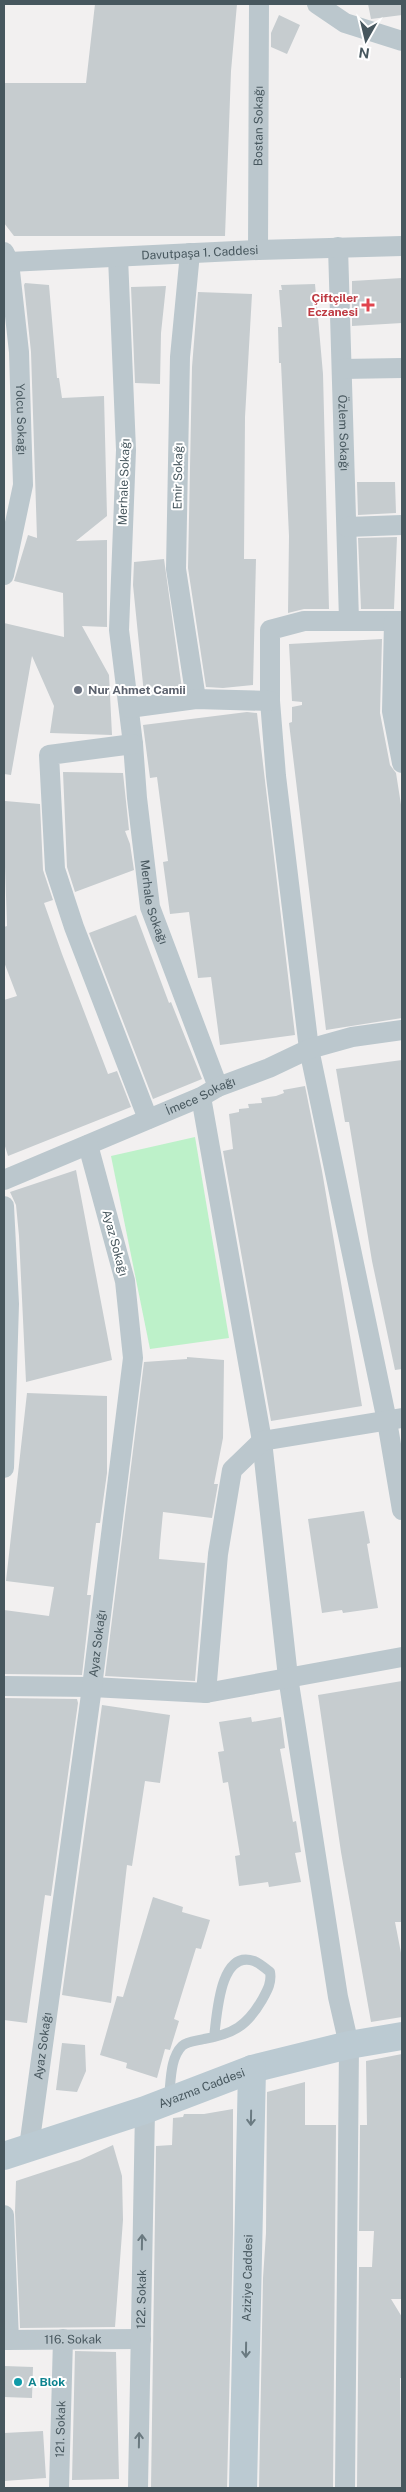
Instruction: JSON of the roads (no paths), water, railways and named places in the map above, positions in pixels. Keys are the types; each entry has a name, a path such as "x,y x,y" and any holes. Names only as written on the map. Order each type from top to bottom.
{"street":[{"name":"Bostan Sokağı","path":"258,250 259,4"},
{"path":"317,4 345,23 402,41"},
{"name":"Davutpaşa 1. Caddesi","path":"6,257 118,257 258,250 402,246"},
{"name":"Özlem Sokağı","path":"338,247 349,620"},
{"name":"Emir Sokağı","path":"190,253 180,357 176,570 196,699"},
{"name":"Yolcu Sokağı","path":"4,575 11,510 23,486 19,352 6,257"},
{"name":"Merhale Sokağı","path":"118,257 126,450 118,630 129,708 150,907 209,1092 262,1441 288,1677 336,1987 349,2045 345,2488"},
{"path":"342,370 402,368"},
{"path":"346,527 402,526"},
{"path":"402,763 392,711 398,622 304,621 270,630 270,701 276,776 309,1049 394,1420 402,1510"},
{"path":"129,708 196,699 270,701"},
{"path":"133,744 49,755 55,869 74,928 148,1119"},
{"name":"İmece Sokağı","path":"4,1180 269,1068 309,1049 352,1037 402,1030"},
{"name":"Ayaz Sokağı","path":"16,2152 92,1687 133,1358 125,1282 88,1145"},
{"path":"4,1206 9,1304 4,1468"},
{"path":"206,1693 218,1554 232,1470 262,1441 394,1420"},
{"path":"4,1686 92,1687 206,1693 402,1657"},
{"name":"Ayazma Caddesi","path":"16,2152 157,2105 252,2069 349,2045 402,2036"},
{"name":"Aziziye Caddesi","path":"243,2488 252,2069"},
{"name":"122. Sokak","path":"138,2488 140,2339 157,2105"},
{"path":"4,2214 6,2340"},
{"name":"121. Sokak","path":"59,2488 63,2339"},
{"name":"116. Sokak","path":"6,2340 140,2339"}],"lane":[{"path":"157,2105 176,2054 183,2044 214,2037 234,2032 255,2012 267,1991 271,1979 270,1972 254,1961 244,1960 236,1962 230,1968 221,1989 214,2037"}],"place":[{"name":"Çiftçiler Eczanesi","path":"368,305"},
{"name":"Nur Ahmet Camii","path":"78,690"},
{"name":"A Blok","path":"18,2382"}]}
